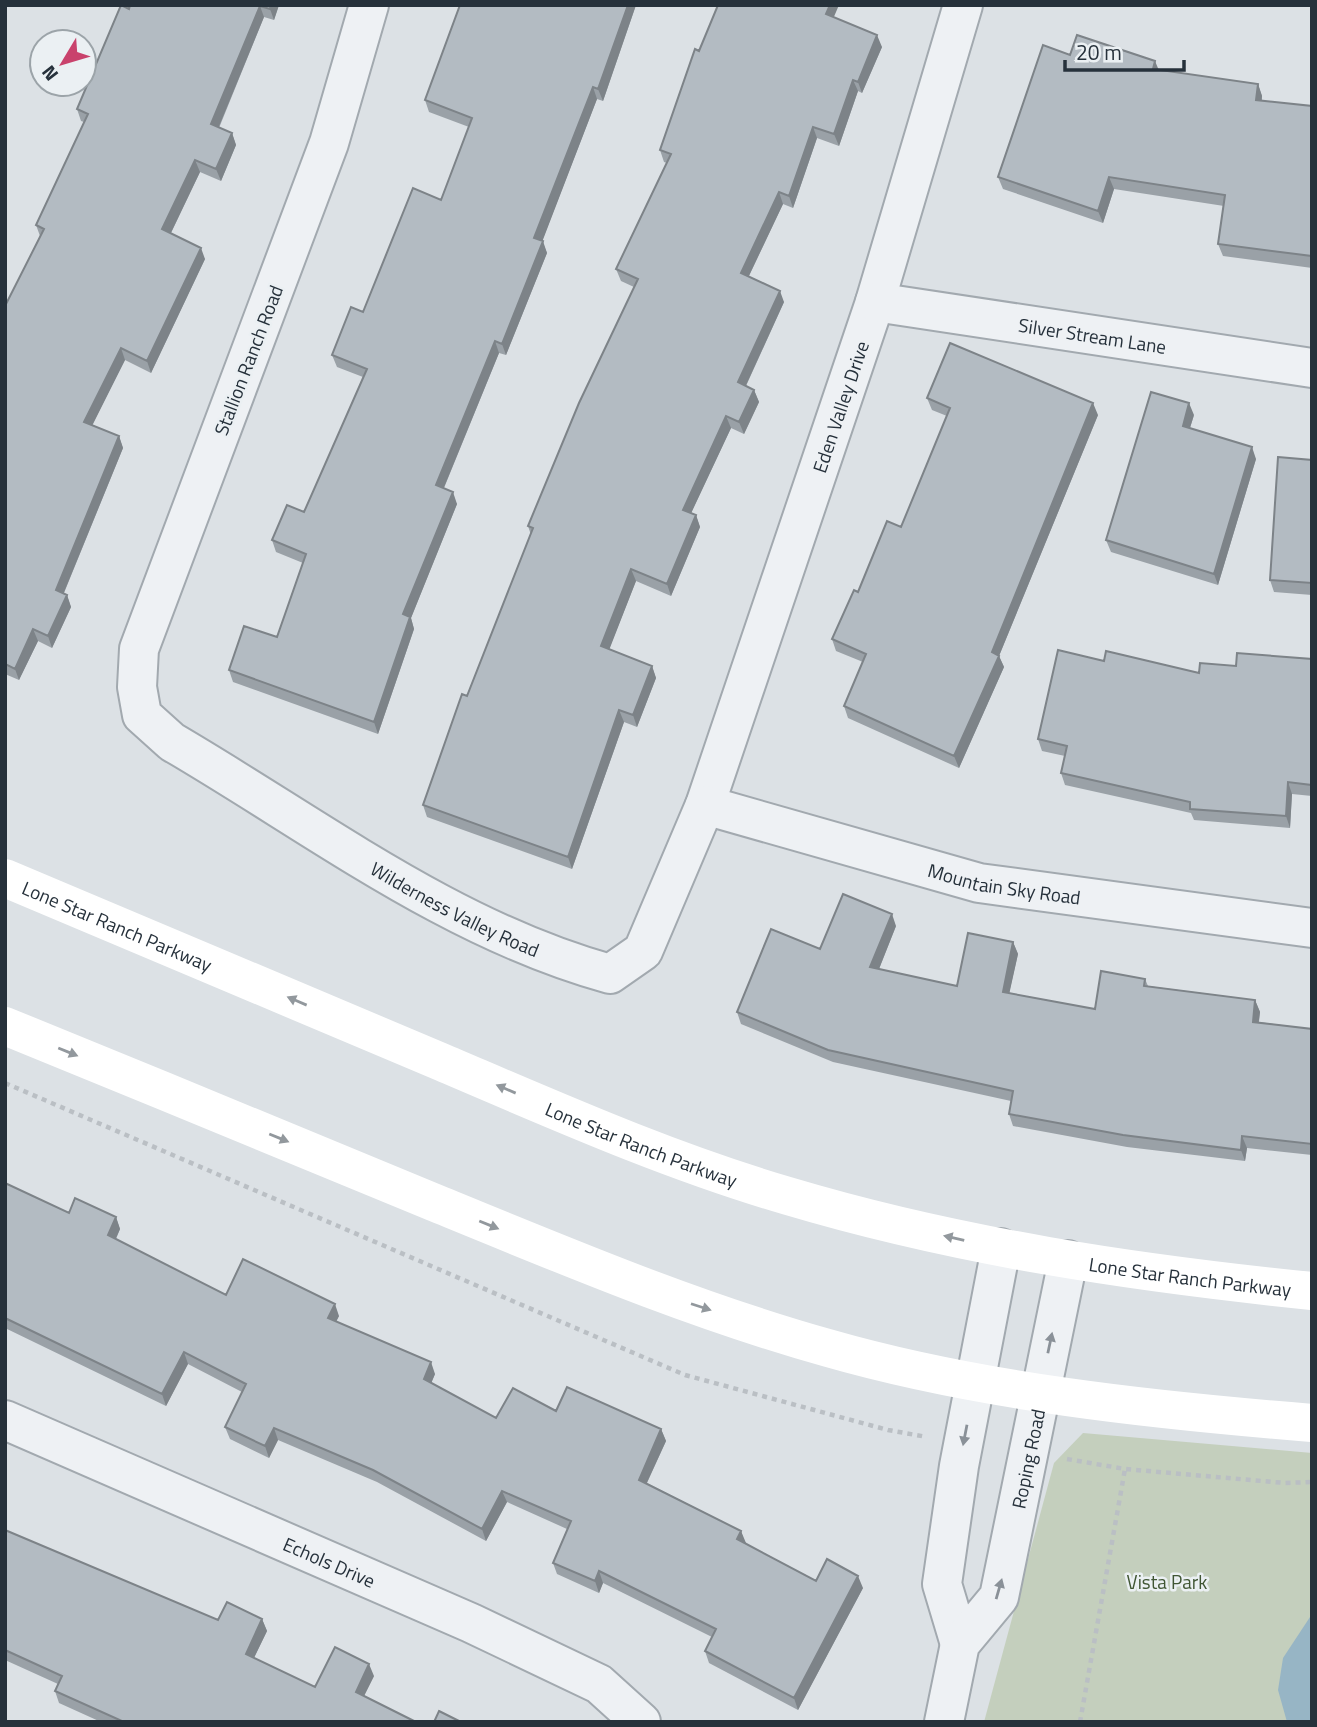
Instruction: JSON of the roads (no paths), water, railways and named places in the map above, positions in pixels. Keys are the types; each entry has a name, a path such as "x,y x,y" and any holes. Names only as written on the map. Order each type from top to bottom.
{"main road":[{"name":"Lone Star Ranch Parkway","path":"5,878 518,1094 716,1173 828,1207 1001,1248 1135,1272 1312,1291"},
{"path":"5,1026 636,1284 830,1349 1040,1391 1159,1409 1312,1423"}],"street":[{"name":"Stallion Ranch Road","path":"142,715 137,687 139,649 329,143 369,5"},
{"name":"Eden Valley Drive","path":"705,805 875,302 963,5"},
{"name":"Silver Stream Lane","path":"875,302 1312,368"},
{"name":"Wilderness Valley Road","path":"142,715 172,742 428,898 556,959 610,974 643,951 705,805"},
{"name":"Mountain Sky Road","path":"705,805 979,883 1312,928"},
{"name":"Roping Road","path":"960,1644 942,1584 964,1443 1001,1248"},
{"name":"Roping Road","path":"944,1722 960,1644 999,1597 1068,1260"},
{"name":"Echols Drive","path":"5,1420 471,1623 599,1684 642,1722"}],"water":[{"path":"1312,1614 1312,1722 1287,1722 1278,1690 1283,1658"}],"park label":[{"name":"Vista Park","path":"1167,1581"}]}
